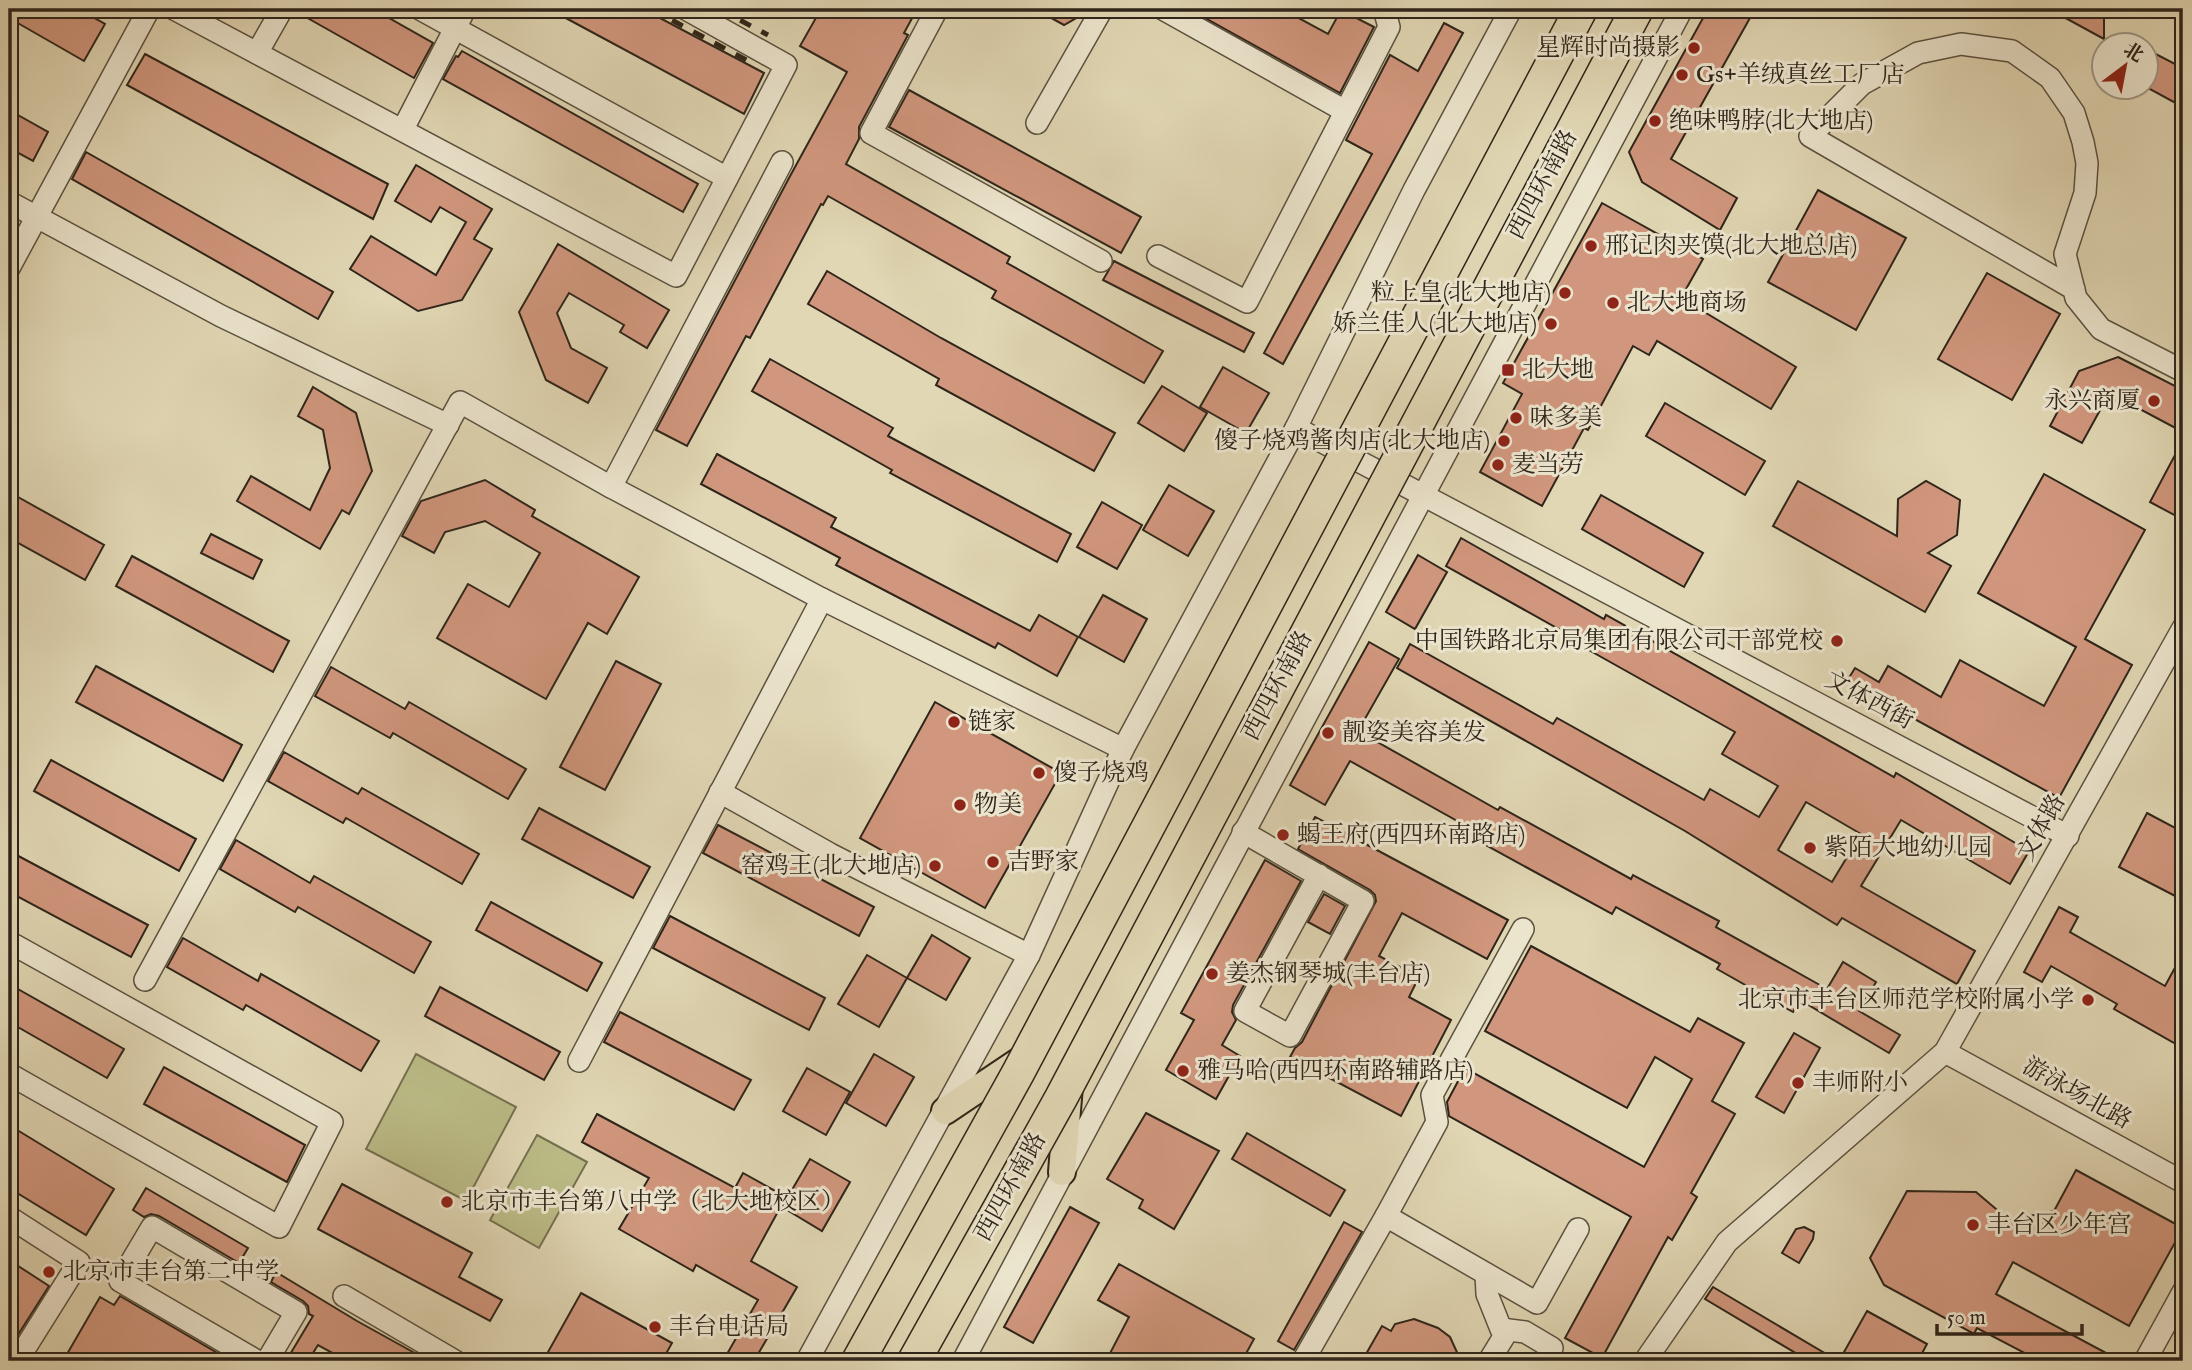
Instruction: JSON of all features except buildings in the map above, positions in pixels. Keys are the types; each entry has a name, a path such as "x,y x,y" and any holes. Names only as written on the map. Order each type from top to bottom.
{"highway":[{"name":"西四环南路","path":"858,1361 1018,1073 1581,9"},
{"name":"西四环南路","path":"915,1361 1061,1098 1637,9"}],"main road":[{"name":"西四环南路","path":"945,1111 1026,1058 1581,9"},
{"name":"西四环南路","path":"1062,1172 1070,1082 1637,9"}],"street":[{"path":"9,268 149,9"},
{"path":"174,9 676,276 786,65 687,9"},
{"path":"257,53 282,9"},
{"path":"420,9 727,178"},
{"path":"402,129 465,9"},
{"path":"937,9 871,133 1101,261"},
{"path":"1037,123 1102,9"},
{"path":"1163,9 1345,111"},
{"path":"1158,256 1247,302 1389,27 1384,9"},
{"name":"西四环南路","path":"807,1361 1029,955 1123,749 1296,428 1414,190 1511,9"},
{"name":"西四环南路","path":"962,1361 1682,9"},
{"path":"2074,289 1810,136 1862,84 1918,53 1961,44 2012,51 2050,78 2074,113 2083,142 2087,163 2085,193 2065,254 2074,289 2076,298 2101,328 2183,371"},
{"path":"611,487 782,162"},
{"path":"9,202 221,316 448,425"},
{"path":"145,980 460,402 611,487 822,599 1123,749"},
{"name":"文体西街","path":"1296,428 1390,475 2068,836"},
{"path":"579,1060 822,599"},
{"name":"文体路","path":"1645,1361 1727,1242 1945,1052 2183,628"},
{"path":"720,792 830,854 1029,955"},
{"path":"1243,832 1319,875 1363,901 1290,1036 1245,1011 1319,875"},
{"path":"1303,1361 1437,1122 1432,1095 1523,929"},
{"path":"9,942 332,1122 279,1227 9,1074"},
{"name":"游泳场北路","path":"1945,1052 2183,1182"},
{"path":"1386,1216 1537,1303 1578,1229"},
{"path":"9,1217 79,1262 17,1361"},
{"path":"257,1361 120,1280 152,1227 296,1312 267,1361"},
{"path":"1486,1274 1487,1294 1501,1329 1525,1332 1552,1348 1544,1361"},
{"path":"2145,1361 2183,1292"},
{"path":"344,1296 455,1361"},
{"path":"1489,1361 1508,1330"}],"green space":[{"path":"416,1054 516,1107 466,1201 366,1149"},
{"path":"537,1135 587,1162 539,1248 490,1220"}],"railway":[{"path":"651,9 750,62"},
{"path":"719,9 768,35"}],"place":[{"name":"星辉时尚摄影","path":"1694,48"},
{"name":"Gs+羊绒真丝工厂店","path":"1682,75"},
{"name":"绝味鸭脖(北大地店)","path":"1655,121"},
{"name":"邢记肉夹馍(北大地总店)","path":"1591,246"},
{"name":"粒上皇(北大地店)","path":"1565,293"},
{"name":"北大地商场","path":"1613,303"},
{"name":"娇兰佳人(北大地店)","path":"1551,324"},
{"name":"北大地","path":"1508,370"},
{"name":"永兴商厦","path":"2154,401"},
{"name":"味多美","path":"1516,418"},
{"name":"傻子烧鸡酱肉店(北大地店)","path":"1504,441"},
{"name":"麦当劳","path":"1498,465"},
{"name":"中国铁路北京局集团有限公司干部党校","path":"1837,641"},
{"name":"链家","path":"954,722"},
{"name":"靓姿美容美发","path":"1328,733"},
{"name":"傻子烧鸡","path":"1039,773"},
{"name":"物美","path":"960,805"},
{"name":"蝎王府(西四环南路店)","path":"1283,835"},
{"name":"紫陌大地幼儿园","path":"1810,848"},
{"name":"吉野家","path":"993,862"},
{"name":"窑鸡王(北大地店)","path":"935,866"},
{"name":"姜杰钢琴城(丰台店)","path":"1212,974"},
{"name":"北京市丰台区师范学校附属小学","path":"2088,1000"},
{"name":"雅马哈(西四环南路辅路店)","path":"1183,1071"},
{"name":"丰师附小","path":"1798,1083"},
{"name":"北京市丰台第八中学（北大地校区）","path":"447,1202"},
{"name":"丰台区少年宫","path":"1973,1225"},
{"name":"北京市丰台第二中学","path":"49,1272"},
{"name":"丰台电话局","path":"655,1327"}]}
